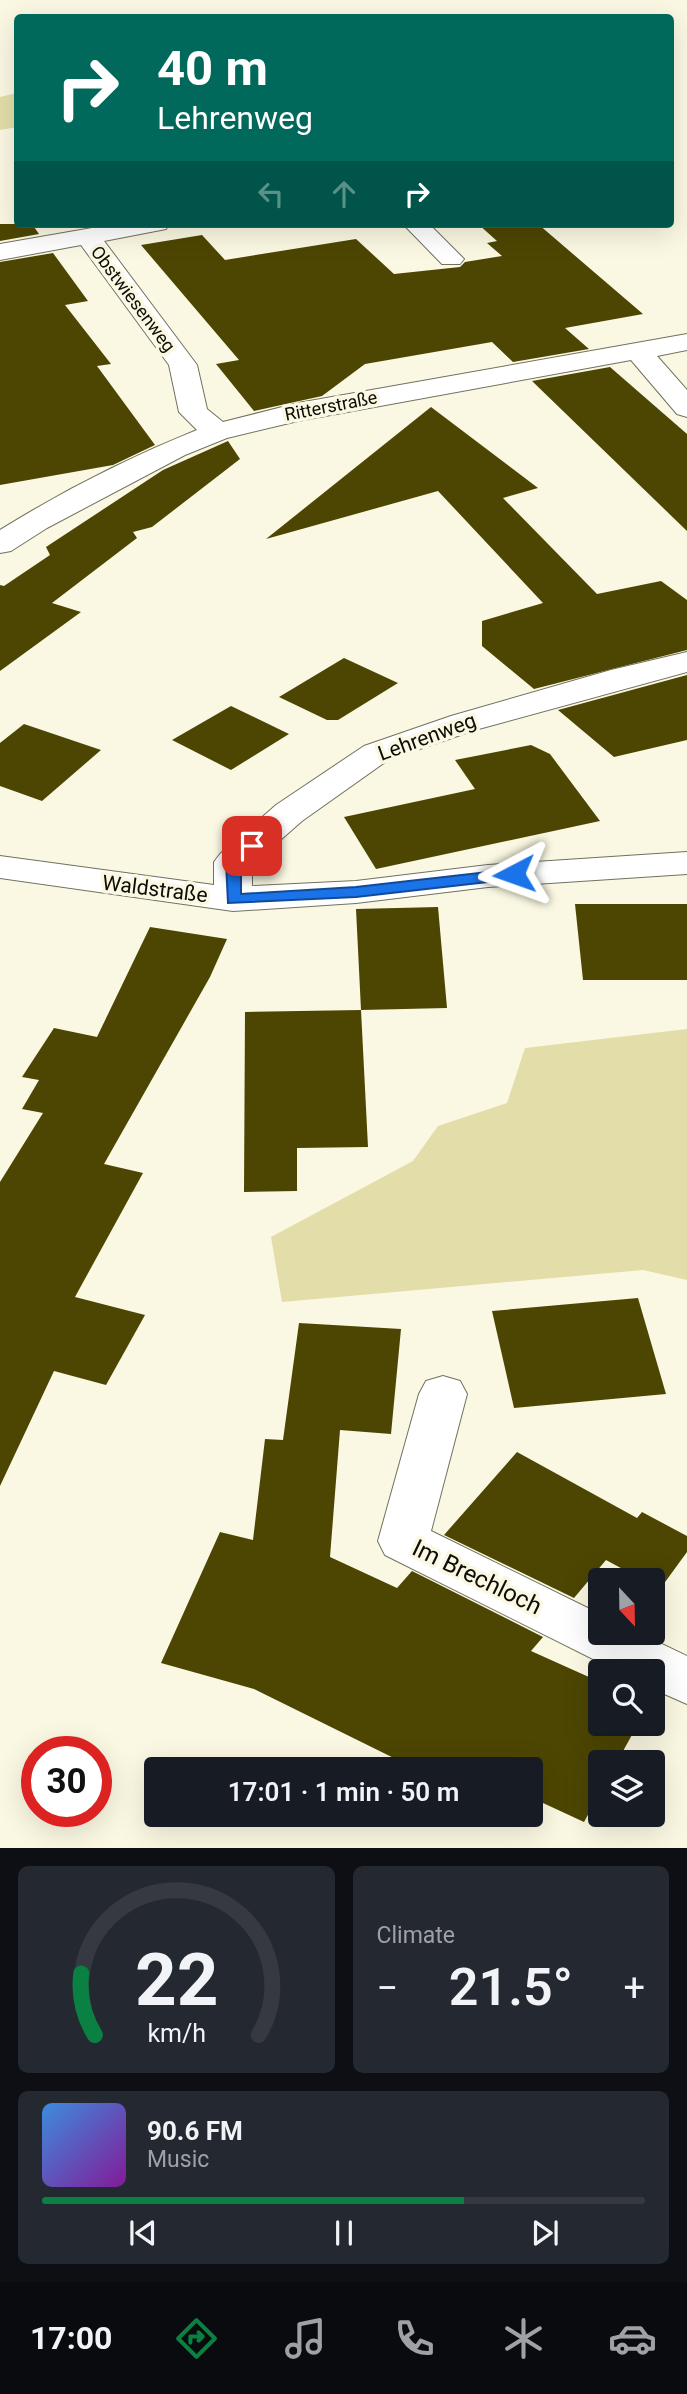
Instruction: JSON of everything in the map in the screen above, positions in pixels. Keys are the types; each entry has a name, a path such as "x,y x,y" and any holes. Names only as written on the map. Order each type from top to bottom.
{"street":[{"name":"Obstwiesenweg","path":"0,252 133,228"},
{"path":"419,228 451,259"},
{"name":"Obstwiesenweg","path":"86,236 183,365 193,412 217,432"},
{"name":"Ritterstraße","path":"0,544 36,521 164,455 217,432 298,412 687,342"},
{"path":"637,350 687,408"},
{"name":"Lehrenweg","path":"233,899 233,862 289,813 376,753 463,723 623,677 687,662"},
{"name":"Waldstraße","path":"0,867 233,899 356,892 488,876 687,863"},
{"name":"Im Brechloch","path":"443,1394 403,1541 687,1681"}],"shaded area":[{"path":"14,94 14,128 0,130 0,97"},
{"path":"687,1029 687,1280 643,1270 282,1302 271,1237 413,1161 438,1126 507,1103 525,1048"}],"building":[{"path":"0,224 14,224 14,228 35,228 39,234 0,241"},
{"path":"482,228 543,228 643,314 565,328 589,349 513,362 492,342 365,364 322,396 254,411 216,364 239,360 141,245 202,235 225,260 356,239 394,274 460,267 465,262 502,256 487,243 497,241"},
{"path":"53,253 88,301 65,305 111,364 97,366 155,445 113,465 0,485 0,262"},
{"path":"610,367 687,434 687,531 532,381"},
{"path":"431,407 538,488 503,498 597,594 661,581 687,600 687,650 534,689 482,646 482,621 543,603 438,491 266,539"},
{"path":"228,441 240,459 152,527 133,532 137,538 52,603 81,612 0,671 0,585 4,586 50,555 46,547 163,470"},
{"path":"344,658 398,683 338,720 327,720 279,697"},
{"path":"687,675 687,740 614,757 558,710"},
{"path":"231,706 289,734 231,770 172,740"},
{"path":"24,724 101,750 42,801 0,786 0,743"},
{"path":"531,745 550,754 600,821 376,869 344,817 475,789 455,760"},
{"path":"575,904 687,904 687,980 583,980"},
{"path":"438,907 447,1008 361,1010 356,909"},
{"path":"150,927 227,939 210,977 104,1164 143,1173 75,1297 145,1315 106,1385 54,1371 0,1486 0,1182 43,1113 22,1109 39,1080 22,1077 54,1028 97,1037"},
{"path":"361,1010 368,1147 297,1148 297,1191 244,1192 245,1012"},
{"path":"638,1298 666,1394 514,1408 492,1311"},
{"path":"299,1323 401,1329 391,1434 340,1430 330,1557 397,1588 412,1571 543,1637 531,1651 588,1677 588,1736 631,1736 624,1750 588,1750 588,1815 584,1822 543,1803 543,1757 392,1757 254,1689 161,1663 220,1532 253,1540 265,1439 283,1440"},
{"path":"517,1452 637,1518 642,1512 687,1536 687,1552 665,1582 665,1568 621,1568 606,1560 599,1568 588,1568 588,1581 574,1598 444,1535"}],"route":[{"path":"252,846 233,862 233,899 356,892 514,874"}]}
